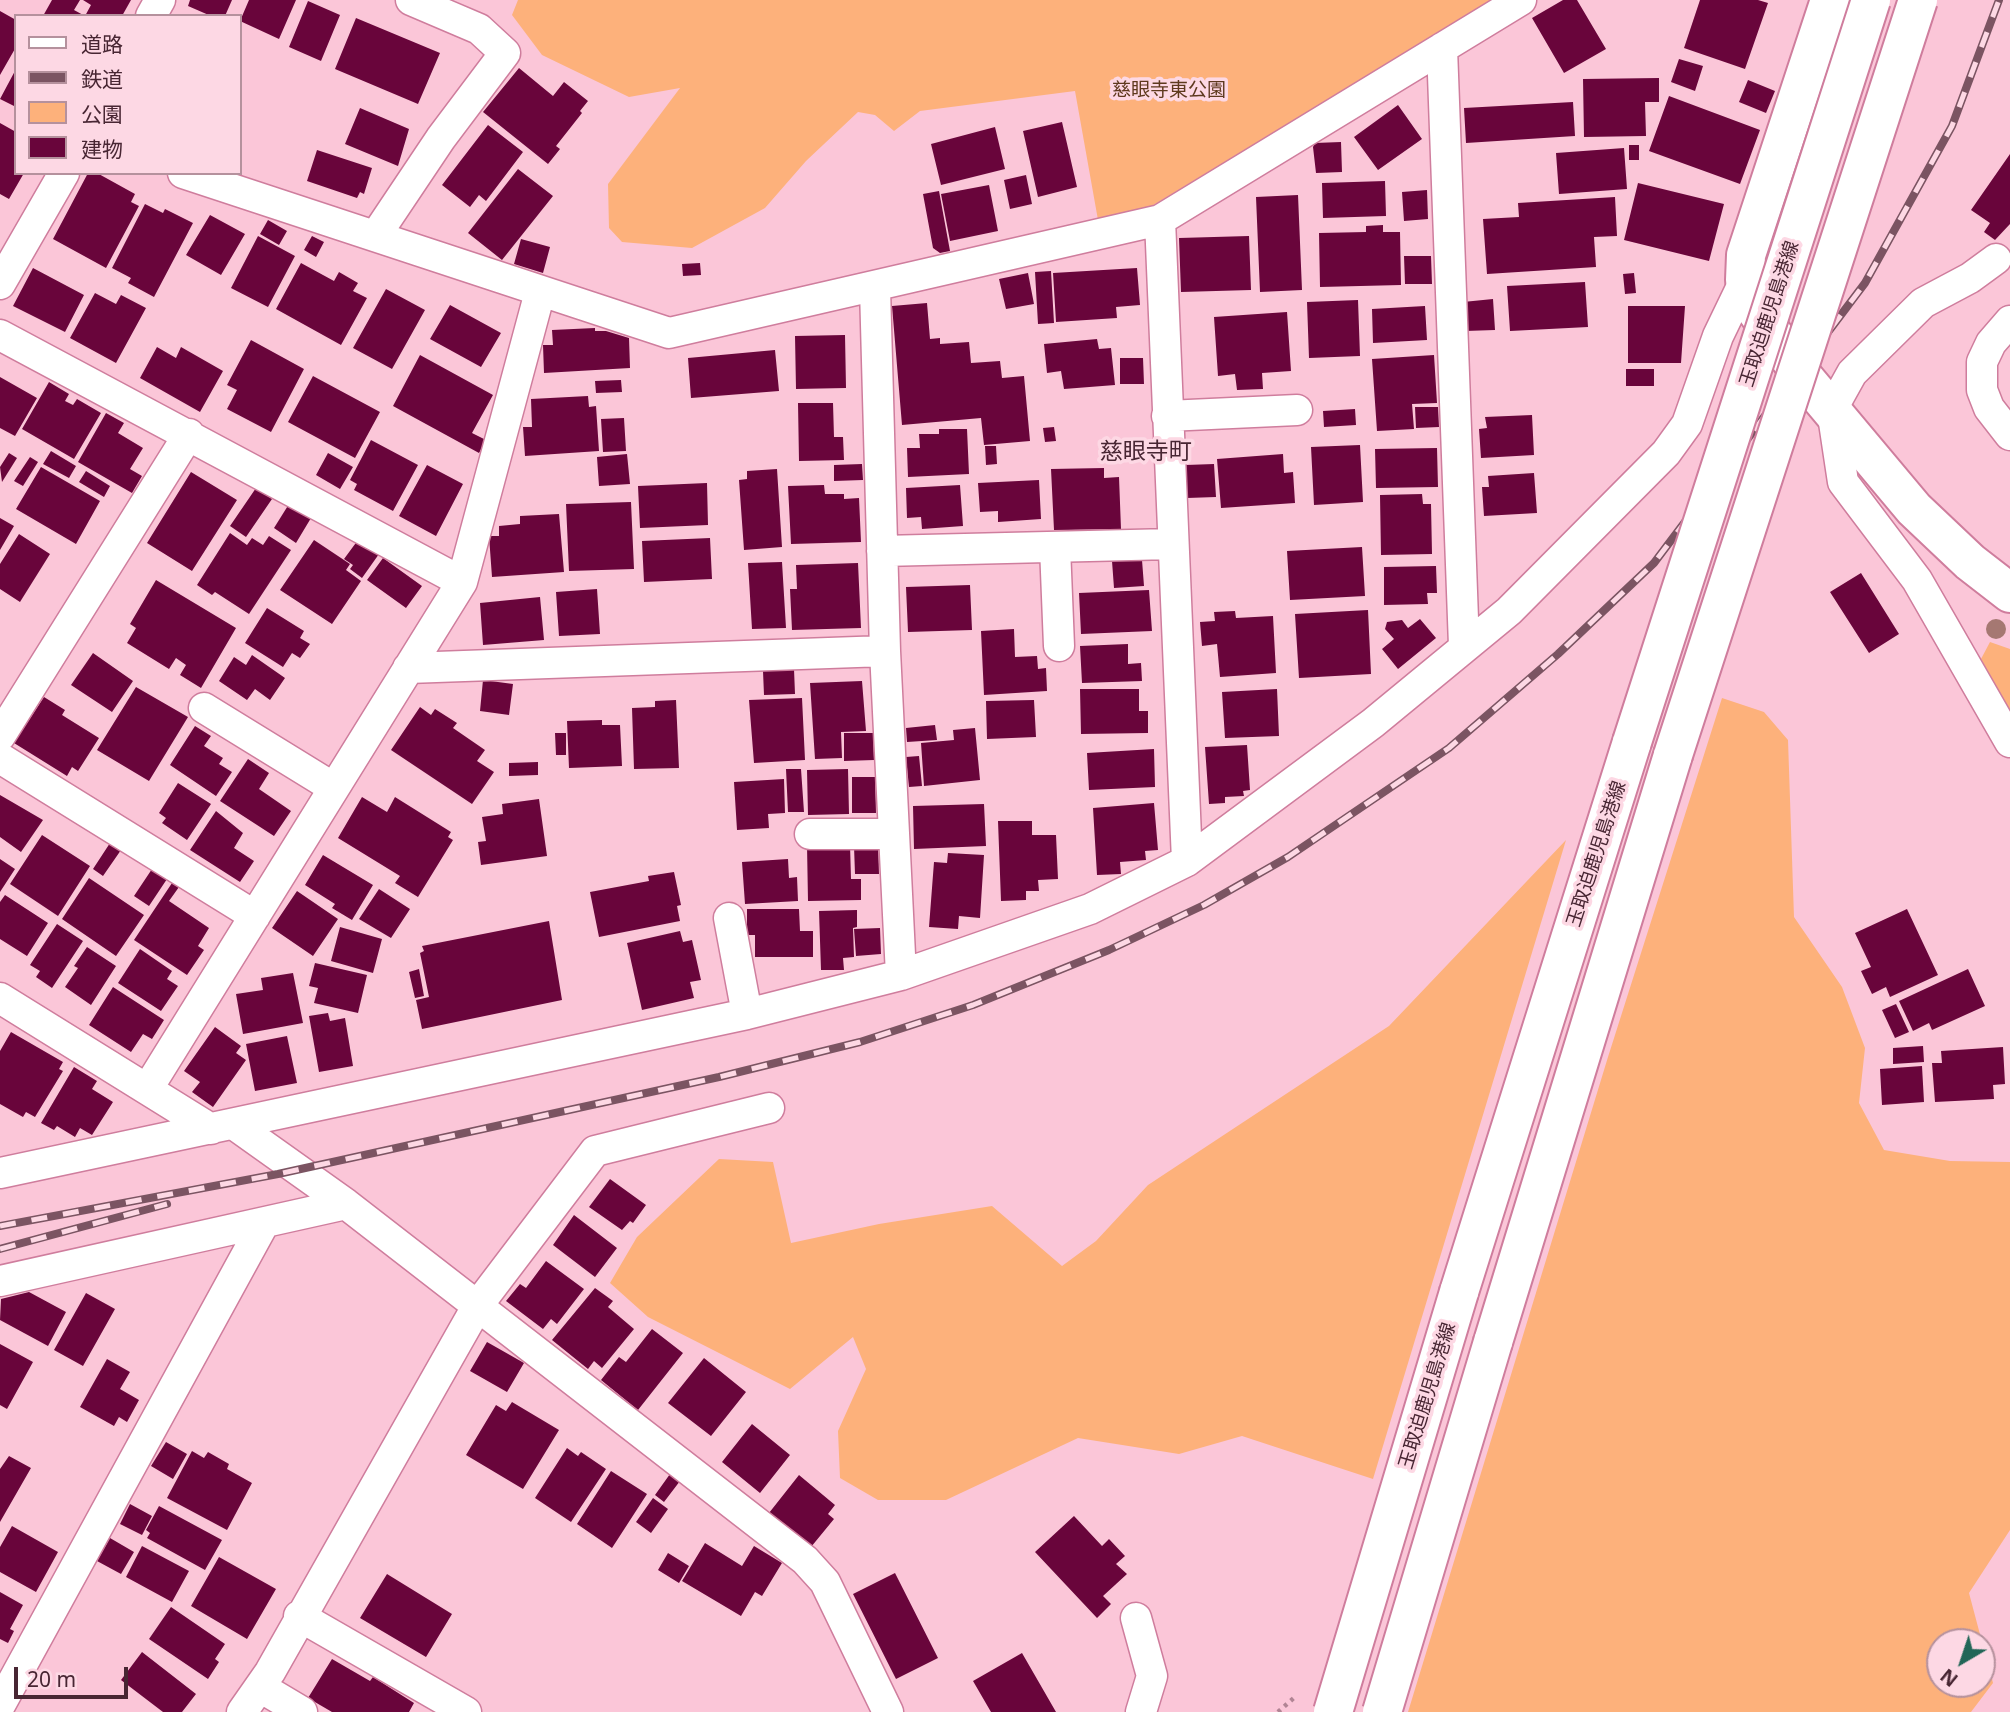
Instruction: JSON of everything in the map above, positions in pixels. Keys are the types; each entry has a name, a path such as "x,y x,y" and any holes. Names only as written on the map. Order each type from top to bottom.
{"main road":[{"path":"1830,0 1746,255 1745,280 1756,310 1773,337 1914,509 1970,562 2010,593"},
{"name":"玉取迫鹿児島港線","path":"1333,1712 1459,1292 1632,742 1871,0"},
{"path":"1382,1712 1673,755 1918,0"}],"street":[{"path":"376,235 441,138 505,53 479,29 411,0"},
{"path":"189,175 669,333 875,288 1160,220 1521,0"},
{"path":"1442,48 1464,646"},
{"path":"0,284 63,175"},
{"path":"1160,220 1187,861"},
{"path":"1997,259 1970,278 1923,303 1852,373 1832,409 1843,482 1917,580 2010,742"},
{"path":"0,1173 747,1014 901,975 1090,909 1187,861 1373,723 1509,611 1678,439 1718,336 1745,280"},
{"path":"875,288 885,651 901,975"},
{"path":"148,1088 461,582 540,292"},
{"path":"2010,321 1991,343 1982,362 1982,390 1989,408 2010,435"},
{"path":"0,335 461,582"},
{"path":"1167,416 1297,411"},
{"path":"0,736 189,434"},
{"path":"882,551 1172,544"},
{"path":"1055,547 1059,646"},
{"path":"408,668 885,651"},
{"path":"204,708 334,788"},
{"path":"0,758 255,916"},
{"path":"810,834 894,834"},
{"path":"729,918 747,1014"},
{"path":"0,998 148,1088 223,1127 346,1204 805,1560 825,1582 888,1712"},
{"path":"242,1712 260,1687 478,1305 594,1151 769,1108"},
{"path":"0,1282 346,1204"},
{"path":"0,1705 264,1223"},
{"path":"299,1616 466,1712"},
{"path":"1136,1618 1152,1676 1140,1712"},
{"path":"260,1687 302,1712"}],"green space":[{"name":"慈眼寺東公園","path":"518,0 1496,0 1150,207 1098,220 1075,91 920,111 894,131 875,115 858,112 806,161 765,208 692,248 622,242 609,228 608,184 680,88 629,97 542,55 512,15"},
{"path":"1990,642 2010,649 2010,711 1981,659"},
{"path":"1722,698 1764,712 1788,740 1794,917 1842,987 1865,1048 1859,1103 1884,1150 1950,1161 2010,1162 2010,1530 1969,1593 1978,1628 1926,1628 1926,1698 1982,1698 1971,1712 1408,1712 1608,1057"},
{"path":"1566,840 1373,1479 1242,1436 1179,1454 1078,1438 946,1500 878,1500 840,1478 838,1431 866,1369 853,1337 790,1389 648,1317 610,1283 637,1237 719,1159 773,1162 791,1243 879,1224 992,1206 1062,1266 1096,1241 1148,1185 1389,1026"}],"building":[{"path":"52,0 80,0 74,10 81,14 44,14"},
{"path":"83,0 131,0 123,14 86,14 91,5"},
{"path":"190,0 232,0 226,14 206,14 188,6"},
{"path":"249,0 296,0 279,39 242,22"},
{"path":"1563,0 1577,0 1606,49 1564,73 1532,18"},
{"path":"1700,0 1758,0 1768,3 1745,69 1684,48"},
{"path":"308,1 340,15 321,61 289,47"},
{"path":"0,11 14,19 14,50 0,75"},
{"path":"356,18 440,53 418,104 335,69"},
{"path":"1679,59 1703,66 1695,91 1671,82"},
{"path":"519,68 553,96 564,82 588,101 556,146 560,149 548,164 483,112"},
{"path":"14,73 14,106 0,99"},
{"path":"1659,78 1659,102 1645,102 1646,136 1584,137 1583,79"},
{"path":"1748,80 1775,91 1766,113 1739,102"},
{"path":"1669,96 1760,130 1740,184 1649,151"},
{"path":"1573,102 1575,136 1466,143 1464,108"},
{"path":"1398,105 1422,139 1378,170 1354,137"},
{"path":"360,108 409,129 398,166 345,144"},
{"path":"1062,122 1077,187 1038,197 1023,131"},
{"path":"0,123 14,131 14,175 23,175 9,199 0,194"},
{"path":"488,125 523,152 486,201 479,195 470,207 442,185"},
{"path":"995,127 1005,169 941,185 931,144"},
{"path":"1341,142 1342,172 1316,173 1313,147 1315,143"},
{"path":"1629,145 1639,145 1639,160 1629,160"},
{"path":"1624,148 1627,189 1559,194 1556,153"},
{"path":"317,150 372,168 364,194 360,192 357,198 307,181"},
{"path":"2010,154 2010,224 1995,240 1984,232 1990,223 1971,210"},
{"path":"518,169 553,196 502,260 468,233"},
{"path":"87,175 101,175 135,194 131,202 139,206 106,268 53,239"},
{"path":"1026,175 1032,204 1010,209 1004,180"},
{"path":"1385,181 1386,216 1323,218 1322,183"},
{"path":"1638,183 1724,204 1709,261 1624,240"},
{"path":"989,185 998,231 950,241 941,194"},
{"path":"1427,190 1428,219 1404,221 1402,192"},
{"path":"939,191 950,251 940,253 933,248 923,194"},
{"path":"1298,195 1302,290 1260,292 1256,197"},
{"path":"1615,197 1617,236 1594,237 1596,267 1487,274 1483,219 1519,217 1518,203"},
{"path":"145,204 163,213 165,209 193,223 154,297 128,283 131,278 112,268"},
{"path":"210,215 245,234 221,275 186,255"},
{"path":"268,220 287,231 279,245 260,234"},
{"path":"1383,225 1383,232 1400,232 1401,285 1320,287 1319,233 1366,232 1366,226"},
{"path":"258,236 295,256 268,307 231,288"},
{"path":"312,236 324,242 316,257 304,250"},
{"path":"1249,236 1251,290 1181,292 1179,238"},
{"path":"521,239 550,247 543,273 514,264"},
{"path":"1404,256 1431,256 1432,284 1405,284"},
{"path":"301,263 334,281 339,272 358,283 353,291 367,298 341,345 276,309"},
{"path":"700,263 701,275 683,276 682,264"},
{"path":"33,268 84,295 65,332 13,306"},
{"path":"1137,268 1140,305 1116,307 1117,318 1056,322 1053,273"},
{"path":"1051,271 1054,323 1038,324 1035,272"},
{"path":"1028,273 1034,304 1006,309 999,279"},
{"path":"1634,273 1636,293 1625,294 1623,274"},
{"path":"1585,282 1588,327 1510,331 1507,286"},
{"path":"386,289 425,310 392,369 353,348"},
{"path":"95,293 116,304 121,295 146,308 116,363 70,338"},
{"path":"1493,299 1495,330 1465,331 1463,302"},
{"path":"1358,300 1360,356 1309,358 1307,302"},
{"path":"927,303 930,339 940,338 940,344 969,342 971,363 1000,361 1002,378 1024,376 1030,441 984,445 981,418 902,425 892,306"},
{"path":"450,305 501,333 481,367 430,339"},
{"path":"1425,306 1427,340 1373,343 1372,309"},
{"path":"1628,306 1685,306 1681,363 1628,363"},
{"path":"1287,312 1291,371 1262,373 1263,389 1237,390 1235,374 1218,376 1214,317"},
{"path":"595,328 595,331 606,331 629,338 630,368 544,373 543,345 553,345 552,330"},
{"path":"845,335 846,388 796,389 795,336"},
{"path":"1097,339 1099,349 1111,348 1115,385 1064,389 1061,371 1047,373 1044,344"},
{"path":"251,340 304,369 271,432 227,409 237,390 227,385"},
{"path":"157,347 176,358 181,347 223,371 200,412 140,378"},
{"path":"775,350 779,391 691,398 688,358"},
{"path":"420,355 493,395 472,433 486,440 479,453 393,406"},
{"path":"1434,355 1437,403 1412,404 1414,429 1377,431 1372,359"},
{"path":"1120,358 1143,358 1144,384 1120,384"},
{"path":"1626,369 1654,369 1654,386 1626,386"},
{"path":"313,376 380,412 355,458 288,422"},
{"path":"0,377 37,398 15,436 0,428"},
{"path":"621,380 622,392 596,393 595,381"},
{"path":"49,382 69,394 65,401 73,405 77,399 101,413 74,459 22,429"},
{"path":"588,396 589,407 596,406 599,451 525,456 523,427 532,427 531,399"},
{"path":"798,403 833,403 834,437 843,437 844,460 799,461"},
{"path":"1415,407 1438,407 1439,427 1416,428"},
{"path":"1355,409 1356,425 1324,427 1323,411"},
{"path":"106,413 124,423 118,433 143,448 130,469 142,476 132,493 78,462"},
{"path":"1532,415 1534,455 1481,458 1479,429 1487,428 1485,417"},
{"path":"624,418 626,451 603,452 601,419"},
{"path":"1054,427 1056,441 1045,442 1043,428"},
{"path":"939,429 967,429 969,474 908,477 907,448 920,448 919,434 939,434"},
{"path":"371,440 418,465 393,511 354,490 357,484 350,480"},
{"path":"1360,445 1363,502 1314,505 1311,447"},
{"path":"985,446 996,446 997,464 986,465"},
{"path":"1437,448 1438,487 1376,488 1375,449"},
{"path":"51,451 76,466 69,478 43,464"},
{"path":"9,453 17,458 2,482 0,467"},
{"path":"328,453 353,467 340,489 316,475"},
{"path":"627,454 630,484 599,486 597,457"},
{"path":"1283,454 1284,473 1293,472 1295,503 1221,508 1217,459"},
{"path":"30,457 38,462 23,486 14,481"},
{"path":"862,464 863,480 834,481 834,465"},
{"path":"1214,464 1216,497 1187,498 1186,465"},
{"path":"427,465 463,484 436,536 399,516"},
{"path":"41,467 100,501 76,544 16,509"},
{"path":"1104,468 1104,478 1119,477 1121,529 1054,530 1051,469"},
{"path":"777,469 782,547 744,550 739,480 747,479 747,471"},
{"path":"86,471 110,486 104,497 79,482"},
{"path":"191,472 237,500 192,571 147,543"},
{"path":"1534,473 1537,513 1484,516 1482,487 1489,487 1488,476"},
{"path":"1039,480 1041,519 998,522 998,511 980,512 978,483"},
{"path":"707,483 708,525 640,528 638,486"},
{"path":"824,485 825,494 844,494 844,499 859,498 861,542 791,544 788,486"},
{"path":"960,485 963,526 922,529 921,517 907,518 906,488"},
{"path":"256,488 272,499 246,537 230,526"},
{"path":"1422,494 1423,504 1431,504 1432,554 1381,555 1380,495"},
{"path":"631,502 634,569 569,571 566,504"},
{"path":"289,504 311,518 296,543 274,528"},
{"path":"559,514 564,572 492,577 489,536 499,536 499,526 520,524 520,516"},
{"path":"0,518 14,526 0,550"},
{"path":"230,533 247,545 252,538 263,545 269,536 291,550 249,614 215,592 212,595 197,585"},
{"path":"19,534 50,554 20,602 0,589 0,564"},
{"path":"710,538 712,579 644,582 642,541"},
{"path":"314,540 350,564 346,570 361,581 332,624 280,590"},
{"path":"358,540 379,554 362,578 350,569 353,565 344,559"},
{"path":"1362,547 1365,596 1290,600 1287,551"},
{"path":"383,558 422,586 406,608 367,580"},
{"path":"1142,560 1144,586 1114,588 1112,561"},
{"path":"782,562 786,628 752,629 748,563"},
{"path":"858,563 861,628 792,630 790,589 797,589 796,565"},
{"path":"1436,566 1437,593 1427,593 1428,604 1384,605 1384,567"},
{"path":"1861,573 1899,634 1869,653 1830,592"},
{"path":"156,580 236,628 201,688 180,675 186,665 176,658 169,669 127,643 136,628 130,624"},
{"path":"970,585 972,630 908,632 906,587"},
{"path":"597,589 600,634 559,636 556,592"},
{"path":"1149,590 1152,631 1081,634 1079,593"},
{"path":"540,597 544,640 483,645 480,603"},
{"path":"267,608 304,631 300,638 310,644 300,658 292,653 283,667 245,643"},
{"path":"1368,610 1371,674 1299,678 1295,614"},
{"path":"1235,611 1236,618 1273,616 1276,673 1220,677 1217,644 1202,646 1200,622 1215,621 1214,612"},
{"path":"1420,619 1436,638 1398,669 1382,649 1394,639 1385,629 1387,622 1402,620 1408,628"},
{"path":"1014,629 1015,657 1037,656 1038,669 1046,668 1047,691 984,695 981,631"},
{"path":"1128,644 1128,664 1141,663 1142,681 1082,683 1080,646"},
{"path":"93,653 133,681 112,712 71,685"},
{"path":"252,655 285,678 270,700 255,689 247,700 219,681 234,657 246,665"},
{"path":"794,669 795,694 764,695 763,671"},
{"path":"483,680 513,684 509,715 480,711"},
{"path":"862,681 866,731 841,732 842,758 815,759 810,683"},
{"path":"136,687 188,717 149,781 97,750"},
{"path":"1080,689 1139,689 1139,711 1148,711 1148,733 1081,734"},
{"path":"1277,689 1279,736 1225,738 1222,692"},
{"path":"44,697 65,710 62,715 99,738 78,771 72,767 67,776 14,743"},
{"path":"802,698 805,760 754,763 749,700"},
{"path":"676,700 679,768 634,769 632,708 655,707 655,701"},
{"path":"1034,700 1036,737 987,739 986,701"},
{"path":"420,707 431,715 435,709 457,723 453,728 485,750 477,761 494,772 472,804 391,750"},
{"path":"602,720 602,725 620,725 622,766 569,768 567,721"},
{"path":"935,725 937,740 907,742 906,728"},
{"path":"195,726 211,736 204,746 223,758 219,764 232,772 216,796 170,765"},
{"path":"975,728 980,780 924,786 921,743 954,740 953,730"},
{"path":"555,733 566,733 566,755 556,755"},
{"path":"844,733 873,733 874,760 844,761"},
{"path":"1247,745 1250,790 1243,791 1244,796 1225,797 1225,803 1209,804 1205,747"},
{"path":"1154,749 1155,787 1089,790 1087,753"},
{"path":"919,756 922,786 909,787 906,757"},
{"path":"248,759 269,773 259,789 291,811 274,836 220,801"},
{"path":"538,762 538,775 509,776 509,763"},
{"path":"786,769 801,769 804,812 788,812"},
{"path":"848,769 849,814 808,815 807,770"},
{"path":"852,777 875,777 876,813 852,813"},
{"path":"784,779 785,813 768,814 769,828 737,830 734,782"},
{"path":"178,783 211,804 187,840 162,823 166,818 159,813"},
{"path":"0,795 43,820 21,852 0,837"},
{"path":"362,797 387,812 395,797 451,832 448,837 453,840 418,897 395,883 400,876 338,838"},
{"path":"539,799 547,856 481,865 478,842 486,841 482,817 503,814 502,804"},
{"path":"1154,803 1158,850 1145,851 1146,860 1120,862 1121,874 1097,875 1093,808"},
{"path":"984,804 986,846 914,849 913,806"},
{"path":"216,811 243,833 234,848 254,861 240,882 190,850"},
{"path":"998,821 1032,821 1032,835 1056,835 1058,879 1038,880 1039,891 1026,891 1026,900 1001,901"},
{"path":"42,835 90,866 58,916 10,884"},
{"path":"110,843 121,850 103,876 93,869"},
{"path":"850,844 851,879 861,879 861,900 808,901 807,845"},
{"path":"878,845 879,874 855,874 854,846"},
{"path":"948,853 984,855 980,918 959,916 958,929 929,927 934,862 947,863"},
{"path":"323,855 373,885 352,920 332,908 335,904 305,885"},
{"path":"0,859 15,869 0,892"},
{"path":"788,859 789,878 797,877 798,901 745,904 742,862"},
{"path":"152,869 167,879 149,906 134,896"},
{"path":"674,872 681,905 677,906 680,921 599,937 590,892 649,881 648,876"},
{"path":"89,878 144,915 116,956 62,919"},
{"path":"172,883 179,887 169,901 209,928 198,946 204,950 187,975 134,940"},
{"path":"379,889 410,909 391,938 359,919"},
{"path":"297,891 338,919 313,956 272,928"},
{"path":"5,895 48,923 27,956 0,939 0,902"},
{"path":"747,909 799,909 800,931 813,931 813,957 755,957 755,935 747,935"},
{"path":"1907,909 1938,975 1890,997 1886,987 1872,994 1861,971 1871,967 1855,933"},
{"path":"857,910 857,927 853,928 854,957 843,958 844,970 821,970 819,911"},
{"path":"549,921 562,1000 422,1029 416,1000 429,997 420,953 424,951 422,946"},
{"path":"57,924 83,941 52,988 36,977 40,971 30,965"},
{"path":"340,927 382,939 373,973 331,961"},
{"path":"880,928 881,954 856,956 854,929"},
{"path":"680,931 683,942 692,940 701,980 690,982 694,998 642,1010 627,943"},
{"path":"87,947 116,966 91,1005 65,987 78,968 74,966"},
{"path":"140,949 172,971 167,979 178,986 161,1011 118,983"},
{"path":"315,963 367,975 358,1013 314,1003 318,988 309,986"},
{"path":"419,969 424,996 415,998 409,972"},
{"path":"1968,969 1985,1006 1932,1030 1929,1023 1913,1031 1899,1001"},
{"path":"293,973 303,1023 243,1034 236,994 263,990 261,978"},
{"path":"113,987 164,1020 152,1039 143,1034 131,1052 89,1025"},
{"path":"1896,1004 1909,1032 1895,1038 1882,1010"},
{"path":"328,1013 330,1021 345,1018 353,1066 319,1072 309,1016"},
{"path":"215,1027 241,1046 236,1053 246,1060 213,1107 192,1092 200,1082 184,1071"},
{"path":"11,1032 63,1062 59,1069 63,1071 35,1117 26,1112 23,1117 0,1104 0,1051"},
{"path":"287,1036 297,1083 255,1091 246,1044"},
{"path":"1923,1046 1924,1062 1893,1064 1893,1048"},
{"path":"2003,1047 2005,1084 1993,1085 1994,1099 1935,1102 1932,1063 1942,1063 1941,1051"},
{"path":"1922,1066 1924,1102 1882,1105 1880,1069"},
{"path":"74,1067 97,1081 92,1089 113,1102 92,1135 80,1128 75,1137 57,1126 54,1130 41,1123"},
{"path":"610,1179 646,1205 633,1223 630,1221 622,1230 589,1207"},
{"path":"574,1215 617,1248 595,1277 553,1245"},
{"path":"546,1261 584,1289 557,1324 551,1319 543,1329 506,1301 520,1284 526,1288"},
{"path":"595,1288 613,1301 608,1307 634,1329 602,1368 594,1361 588,1369 552,1340"},
{"path":"29,1292 66,1312 48,1346 0,1320 1,1299"},
{"path":"86,1293 115,1309 83,1366 54,1350"},
{"path":"652,1329 683,1353 638,1410 601,1380 619,1357 626,1362"},
{"path":"487,1342 524,1363 507,1392 470,1371"},
{"path":"0,1344 33,1362 7,1409 0,1405"},
{"path":"704,1358 746,1392 711,1436 668,1403"},
{"path":"107,1359 130,1372 120,1389 139,1400 127,1422 119,1417 114,1426 80,1407"},
{"path":"512,1402 559,1430 523,1489 466,1455 496,1405 506,1411"},
{"path":"752,1424 790,1455 760,1493 722,1462"},
{"path":"166,1442 187,1454 173,1479 151,1466"},
{"path":"567,1448 578,1456 581,1452 606,1469 571,1522 535,1498"},
{"path":"192,1451 204,1458 208,1452 229,1464 227,1469 252,1483 227,1530 167,1498"},
{"path":"9,1456 31,1468 0,1522 0,1469"},
{"path":"611,1471 647,1494 612,1548 577,1524"},
{"path":"670,1474 680,1481 664,1502 655,1495"},
{"path":"799,1475 835,1505 828,1514 834,1519 811,1547 769,1513"},
{"path":"653,1498 668,1509 651,1533 636,1522"},
{"path":"130,1504 152,1516 142,1535 120,1524"},
{"path":"159,1506 222,1540 205,1570 147,1538 150,1533 146,1530"},
{"path":"1074,1516 1102,1546 1109,1539 1125,1556 1116,1564 1127,1574 1103,1596 1111,1604 1097,1618 1035,1552"},
{"path":"12,1526 58,1552 36,1592 0,1572 0,1547"},
{"path":"110,1538 134,1552 121,1574 97,1561"},
{"path":"705,1543 742,1566 754,1546 782,1563 762,1596 755,1592 741,1616 682,1581"},
{"path":"142,1546 189,1571 172,1602 126,1577"},
{"path":"668,1553 689,1566 679,1583 658,1570"},
{"path":"219,1557 276,1589 247,1639 191,1606"},
{"path":"895,1573 938,1658 896,1679 853,1594"},
{"path":"387,1574 452,1614 426,1657 360,1618"},
{"path":"0,1592 23,1605 10,1629 14,1631 8,1643 0,1639"},
{"path":"171,1607 225,1644 215,1659 219,1662 208,1679 149,1639"},
{"path":"142,1652 196,1694 182,1712 163,1712 121,1680"},
{"path":"1022,1653 1056,1712 991,1712 973,1681"},
{"path":"332,1659 370,1681 373,1677 414,1703 409,1712 332,1712 308,1698"}],"railway":[{"path":"0,1226 278,1174 719,1077 860,1042 973,1005 1109,950 1204,905 1288,857 1449,748 1558,654 1654,563 1865,283 1952,126 1999,0"},
{"path":"0,1249 167,1204"}],"district":[{"name":"慈眼寺町","path":"1146,452"}]}
